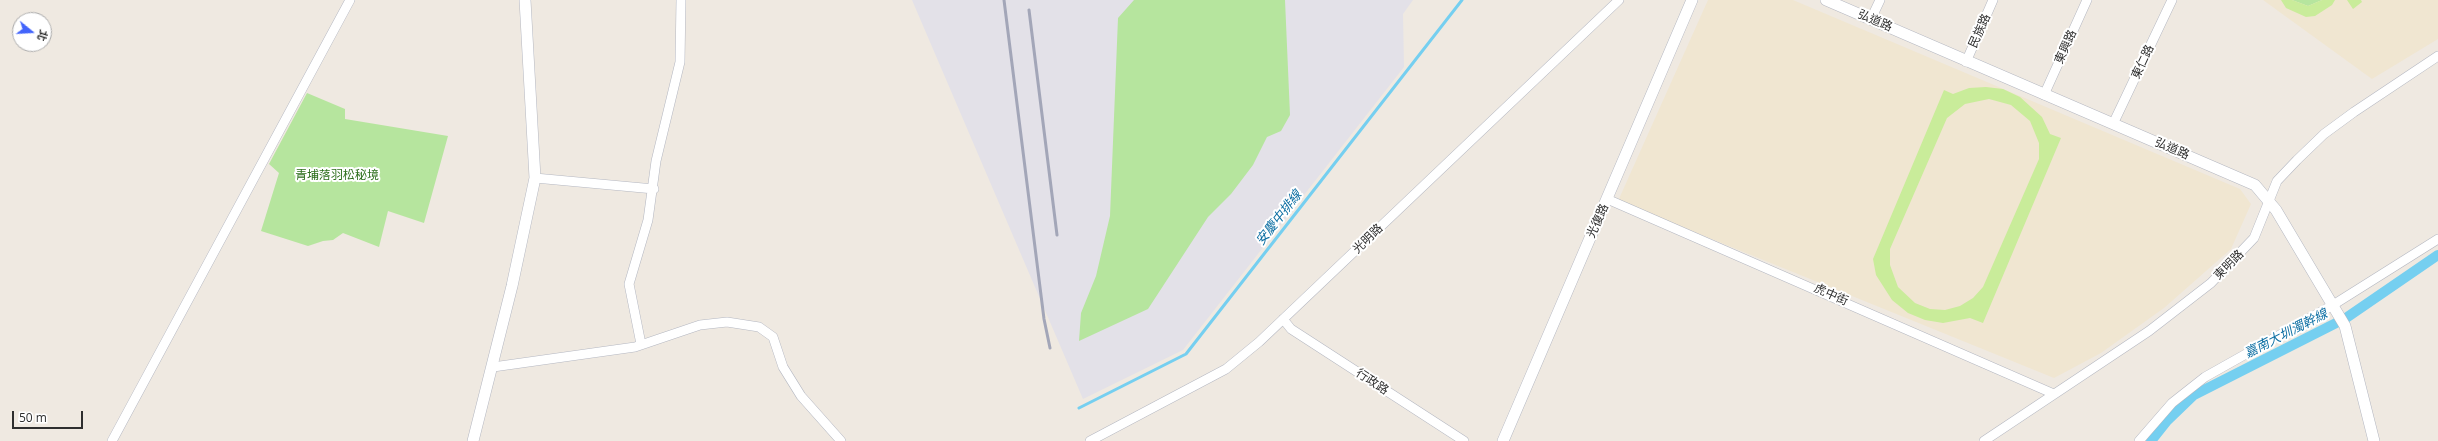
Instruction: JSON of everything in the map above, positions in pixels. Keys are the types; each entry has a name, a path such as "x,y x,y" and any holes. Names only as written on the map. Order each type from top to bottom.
{"street":[{"path":"112,441 350,0"},
{"path":"473,441 493,367 535,178 525,0"},
{"path":"641,344 629,284 648,220 654,189 656,161 680,62 681,0"},
{"name":"光明路","path":"1090,441 1226,369 1283,319 1619,0"},
{"name":"光復路","path":"1503,441 1692,0"},
{"name":"弘道路","path":"1826,0 1966,62 2255,185 2269,200 2345,326 2374,441"},
{"path":"1871,19 1880,0"},
{"name":"民族路","path":"1966,62 1993,0"},
{"name":"東興路","path":"2044,95 2087,0"},
{"name":"東仁路","path":"2113,124 2172,0"},
{"name":"東明路","path":"1984,441 2149,331 2211,283 2254,238 2277,180 2324,134 2354,112 2438,56"},
{"path":"535,178 654,189"},
{"name":"虎中街","path":"1607,199 2054,394"},
{"path":"2139,441 2172,403 2205,377 2335,308 2438,239"},
{"name":"行政路","path":"1283,319 1291,329 1464,441"},
{"path":"493,367 641,344 700,325 727,322 759,327 773,338 784,367 801,396 841,441"}],"shaded area":[{"path":"912,0 1413,0 1403,14 1404,67 1183,350 1083,399"},
{"path":"1708,0 1793,0 2240,189 2251,204 2231,249 2164,308 2101,353 2054,378 1618,201"},
{"path":"2263,0 2438,0 2438,39 2372,79"}],"green space":[{"path":"1134,0 1285,0 1290,115 1281,131 1267,137 1253,165 1231,194 1208,217 1148,309 1079,341 1081,313 1096,276 1110,216 1118,18"},
{"path":"2281,0 2292,0 2308,6 2322,0 2335,0 2332,5 2315,16 2306,17 2286,8"},
{"path":"2292,0 2322,0 2308,6"},
{"path":"2347,0 2361,0 2362,2 2353,9"},
{"path":"1986,87 2003,89 2020,97 2042,117 2050,134 2061,138 1983,323 1970,318 1943,323 1925,320 1908,313 1892,300 1876,275 1873,259 1944,90 1953,94 1969,88","holes":["1989,99 2011,105 2030,121 2039,143 2039,159 1983,287 1973,298 1960,306 1945,310 1930,309 1915,303 1898,287 1890,265 1890,249 1947,118 1965,104"]},
{"name":"青埔落羽松秘境","path":"307,93 345,109 345,119 448,136 424,223 388,211 379,247 343,233 333,240 323,241 308,246 261,231 279,173 269,164"}],"waterway":[{"name":"安慶中排線","path":"1079,408 1186,354 1462,0"},
{"name":"嘉南大圳濁幹線","path":"2151,441 2167,421 2194,395 2346,318 2438,255"}],"railway":[{"path":"1004,0 1044,319 1050,348"},
{"path":"1029,10 1057,235"}]}
